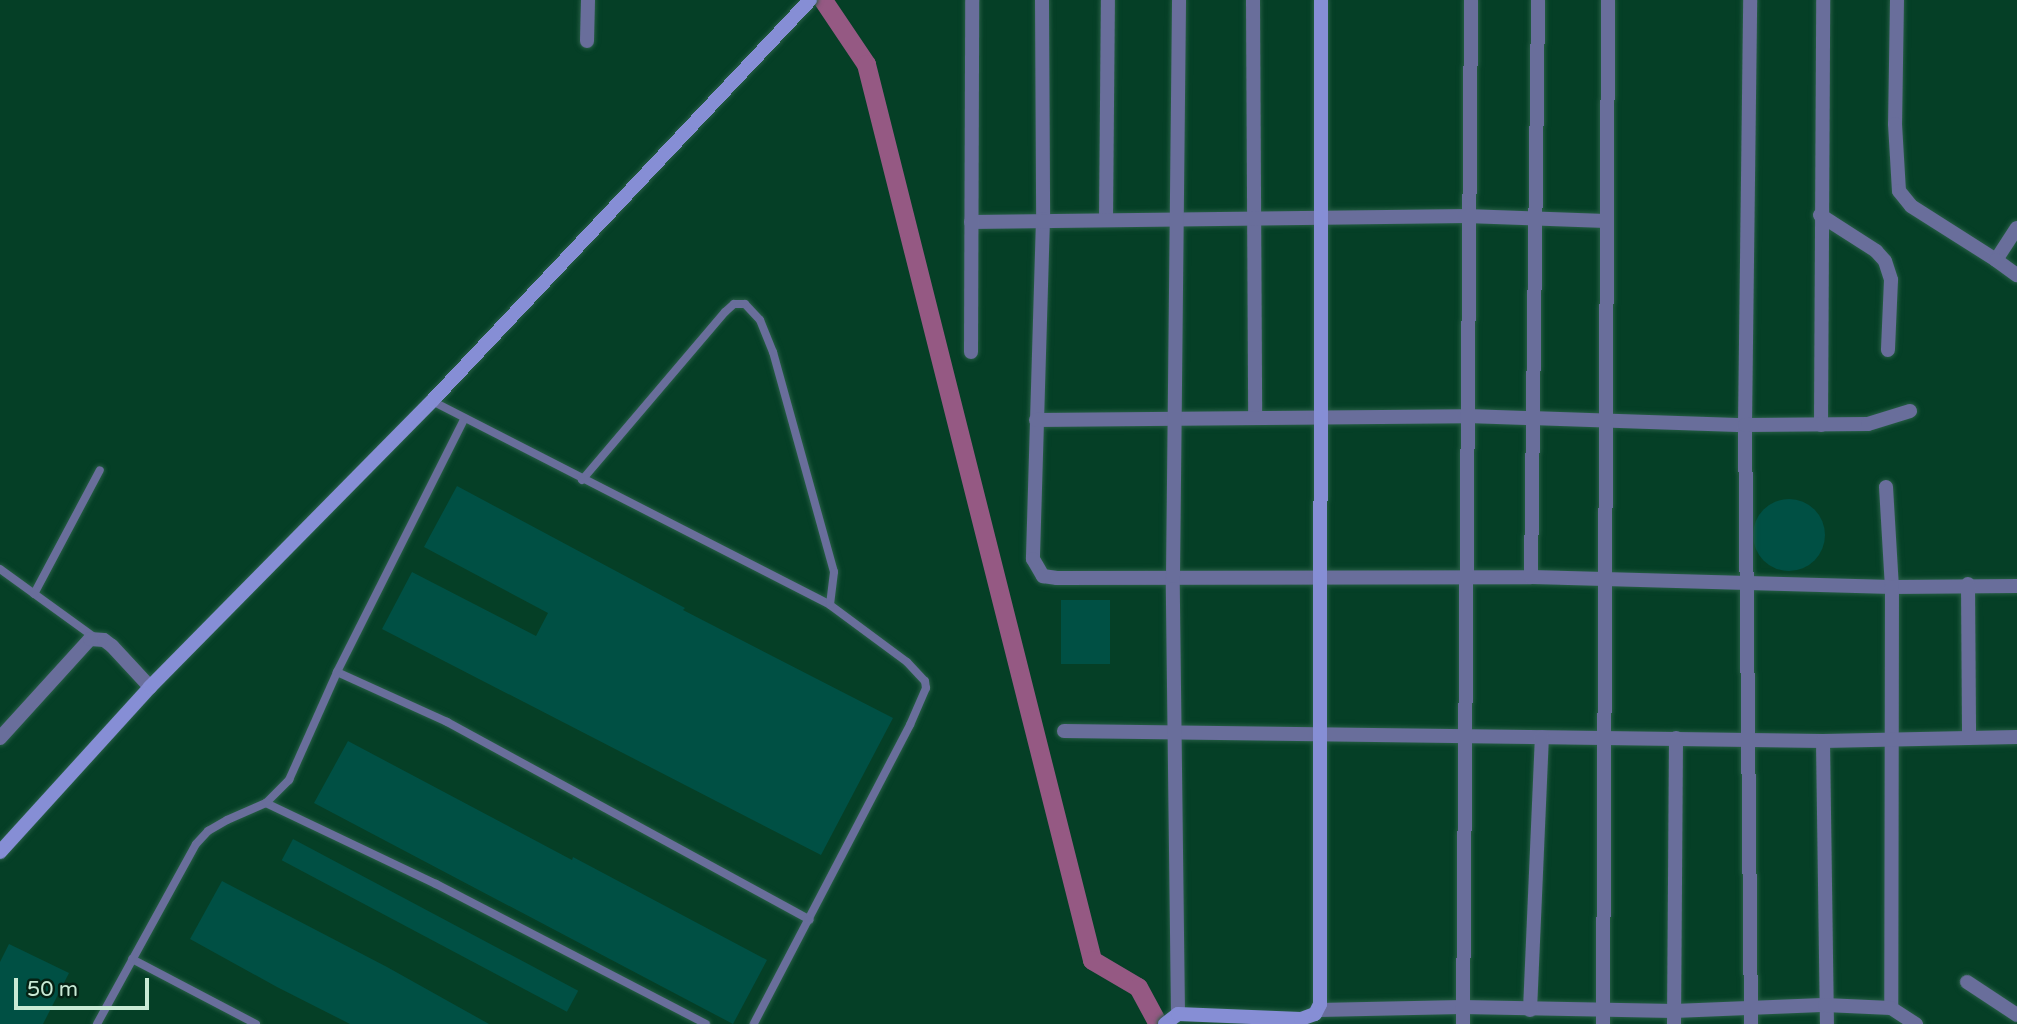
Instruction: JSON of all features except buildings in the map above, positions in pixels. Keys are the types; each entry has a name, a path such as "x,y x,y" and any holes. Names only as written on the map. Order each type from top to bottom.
{"main road":[{"path":"1165,1024 1178,1014 1301,1019 1317,1016 1321,578 1321,0"},
{"path":"0,852 150,687 432,401 806,4"}],"street":[{"path":"587,41 588,0"},
{"path":"971,352 972,0"},
{"path":"1042,0 1042,219 1033,559 1037,571 1057,578 1531,577 1892,587 1968,584 2017,586"},
{"path":"1106,219 1108,0"},
{"path":"1178,1014 1173,576 1179,0"},
{"path":"1253,0 1255,417"},
{"path":"1463,1024 1471,0"},
{"path":"1531,577 1538,0"},
{"path":"1603,1018 1602,738 1606,578 1608,0"},
{"path":"1750,0 1745,425 1751,1017"},
{"path":"1821,425 1823,0"},
{"path":"1897,0 1895,124 1899,191 1911,206 2017,275"},
{"path":"1820,215 1876,251 1885,261 1891,280 1888,350"},
{"path":"971,222 1254,216 1469,216 1606,221"},
{"path":"1996,260 2017,228"},
{"path":"1036,420 1467,416 1821,425 1877,423 1910,411"},
{"path":"1886,487 1892,587 1894,740 1891,1008"},
{"path":"1968,584 1969,738"},
{"path":"0,738 84,643 96,638 104,640 117,650 150,687"},
{"path":"1064,731 1320,732 1823,741 2017,737"},
{"path":"1530,1010 1542,737"},
{"path":"1674,1018 1675,738"},
{"path":"1823,741 1827,1024"},
{"path":"1967,982 2017,1015"},
{"path":"1317,1016 1462,1007 1530,1010 1603,1018 1751,1017 1825,1005 1891,1008 1916,1024"}],"lane":[{"path":"583,480 729,308 739,303 745,304 760,320 773,352 834,572 830,605"},
{"path":"432,401 830,605 908,662 921,675 926,688 910,725 754,1024"},
{"path":"97,1024 196,844 218,826 267,803 289,780 337,672 465,418"},
{"path":"34,594 100,470"},
{"path":"0,569 96,638"},
{"path":"337,672 447,722 810,920"},
{"path":"267,803 436,884 705,1024"},
{"path":"132,959 256,1024"}],"waterway":[{"path":"823,0 866,64 1092,960 1138,987 1158,1024"}]}
